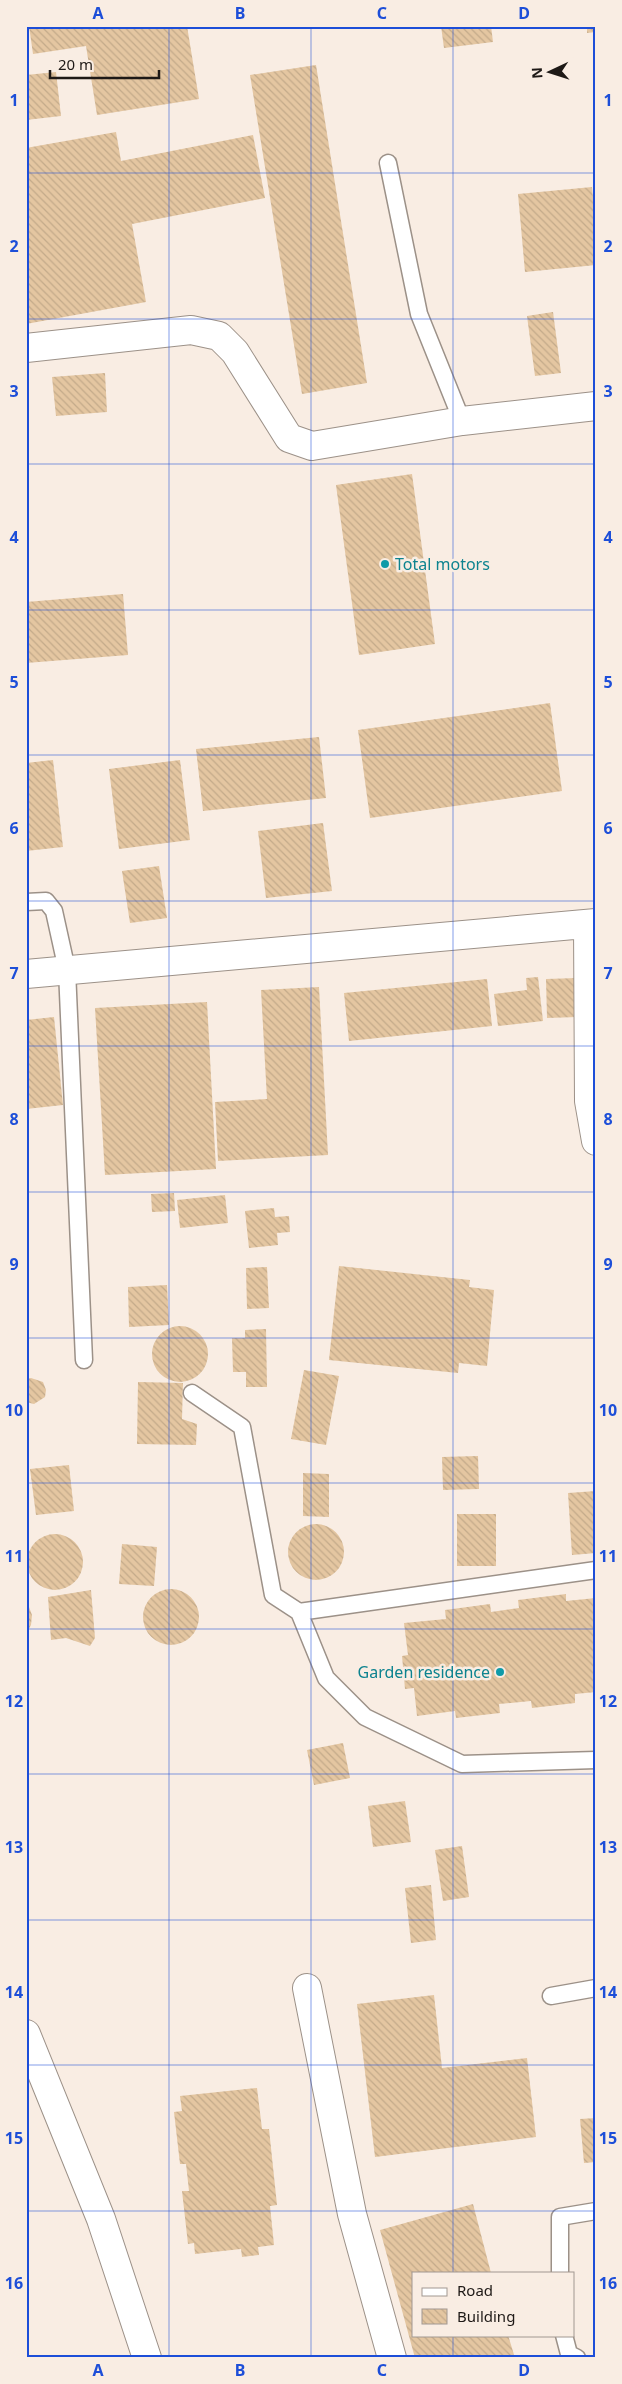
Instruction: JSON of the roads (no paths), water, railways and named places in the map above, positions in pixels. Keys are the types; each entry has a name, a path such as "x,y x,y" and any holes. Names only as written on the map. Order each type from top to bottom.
{"street":[{"path":"26,348 191,330 219,336 235,352 289,438 312,446 462,421 596,406"},
{"path":"26,974 592,923 589,1101 596,1141"},
{"path":"307,1988 352,2214 392,2358"},
{"path":"26,2034 101,2219 147,2358"}],"lane":[{"path":"388,163 419,314 462,421"},
{"path":"26,902 46,901 54,911 67,970 84,1360"},
{"path":"192,1393 242,1427 273,1595 299,1612 326,1678 364,1717 462,1764 596,1760"},
{"path":"299,1612 596,1570"},
{"path":"551,1996 596,1988"},
{"path":"560,2272 560,2217 596,2211"},
{"path":"564,2336 569,2354 577,2358"}],"place":[{"name":"Total motors","path":"385,564"},
{"name":"Garden residence","path":"500,1672"}]}
